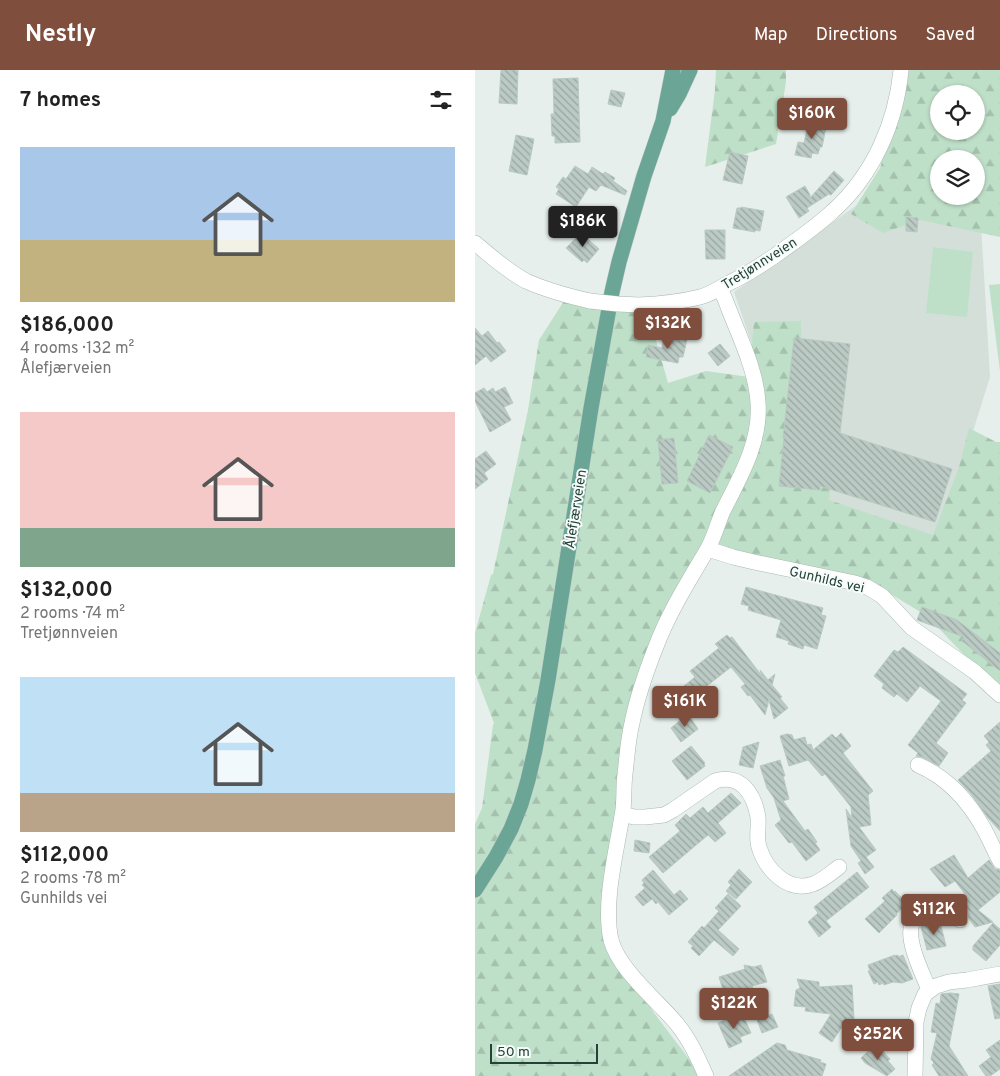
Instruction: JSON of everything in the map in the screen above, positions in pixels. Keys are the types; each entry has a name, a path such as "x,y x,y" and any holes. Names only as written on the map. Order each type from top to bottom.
{"main road":[{"name":"Ålefjærveien","path":"475,890 497,857 511,829 528,780 546,688 591,408 612,292 619,262 663,121 673,70"},
{"name":"Ålefjærveien","path":"663,121 679,94 690,70"}],"street":[{"name":"Tretjønnveien","path":"475,243 495,260 525,280 565,295 590,301 639,305 700,297 748,274 834,211 867,170 884,138 892,116 901,70"},
{"path":"706,1076 687,1038 669,1014 643,988 615,950 611,940 608,911 615,848 623,814 624,777 632,723 648,668 669,615 708,549 724,508 743,473 754,443 759,416 752,372 721,288"},
{"name":"Gunhilds vei","path":"708,549 733,557 867,587 888,601 912,628 975,672 1000,695"},
{"path":"918,765 946,781 955,789 983,827 1000,860"},
{"path":"623,814 634,817 664,815 715,781 722,779 735,781 749,790 758,817 759,847 778,877 795,886 813,885 839,868"},
{"path":"929,990 911,939 910,929 916,914 925,905 938,904 948,908 960,920"},
{"path":"915,1076 916,1022 925,994 936,986 949,982 1000,974"}],"shaded area":[{"path":"857,205 981,223 990,377 937,546 751,505 762,374 734,292"}],"green space":[{"path":"716,70 786,70 786,82 776,144 705,167 715,90"},
{"path":"894,70 1000,70 1000,237 920,220 883,233 851,214 880,168 904,88"},
{"path":"933,247 973,252 967,317 926,313"},
{"path":"1000,284 1000,371 989,285"},
{"path":"564,301 648,312 668,383 706,371 749,377 754,322 801,321 801,375 833,461 829,500 933,535 959,467 969,428 996,442 1000,442 1000,694 927,616 884,590 709,554 666,633 637,713 603,928 654,1013 702,1076 475,1076 475,824 482,808 494,723 475,673 475,633 491,575 493,574 528,410 539,340"}],"building":[{"path":"501,70 518,70 517,104 499,103"},
{"path":"578,78 580,142 555,143 555,136 552,136 551,114 554,114 553,79"},
{"path":"611,90 625,93 621,107 608,104"},
{"path":"814,120 827,122 822,147 820,147 818,154 812,153 811,158 795,155 798,142 804,143 807,130 811,131"},
{"path":"516,135 534,139 527,175 509,171"},
{"path":"730,152 748,156 742,184 723,180"},
{"path":"575,166 588,174 592,167 603,174 605,172 615,178 613,181 627,191 625,195 601,185 596,191 589,187 576,207 556,194 559,189 556,187 563,177 566,179"},
{"path":"834,171 844,180 831,195 829,194 807,208 809,211 799,218 786,197 805,186 810,198"},
{"path":"737,208 764,211 760,231 755,230 755,232 733,228"},
{"path":"906,217 918,218 917,232 906,231"},
{"path":"705,230 725,230 725,259 706,259"},
{"path":"581,233 599,249 587,263 584,260 582,262 566,248"},
{"path":"475,328 482,336 488,331 506,351 491,362 486,356 475,365"},
{"path":"664,335 687,339 683,357 679,357 678,363 646,357 648,345 662,348"},
{"path":"794,338 850,344 840,433 952,469 935,522 820,486 820,490 779,486"},
{"path":"720,344 730,356 718,366 708,353"},
{"path":"505,387 513,403 504,407 511,420 490,432 475,401 475,393 484,388 487,392 493,388 495,392"},
{"path":"709,435 733,447 710,493 687,481"},
{"path":"674,438 678,483 662,484 658,440"},
{"path":"486,451 496,464 484,473 488,479 475,489 475,459"},
{"path":"746,587 823,608 821,615 826,616 817,649 804,645 803,649 788,644 789,641 776,637 781,620 748,610 749,606 741,604"},
{"path":"922,607 957,620 1000,653 1000,671 962,641 964,637 917,620"},
{"path":"727,635 730,638 732,637 762,676 760,670 768,680 775,674 772,685 788,708 774,719 769,700 765,715 750,695 748,696 741,687 745,684 731,667 698,693 700,697 683,710 672,696 695,677 690,671 719,648 715,644"},
{"path":"903,647 967,694 962,700 966,703 936,743 948,753 939,766 916,756 918,753 908,745 941,701 920,686 907,702 897,694 894,697 882,688 884,684 874,676 894,650 898,652"},
{"path":"688,714 698,729 681,742 671,728"},
{"path":"1000,722 1000,831 958,780 991,751 986,745 989,742 984,736"},
{"path":"841,733 851,746 843,753 873,791 868,795 871,825 859,827 876,850 866,857 874,867 865,874 858,863 861,861 851,846 846,809 852,818 851,807 825,774 822,776 808,760 789,766 780,736 792,735 794,740 805,737 807,745 811,744 813,750 832,734 836,738"},
{"path":"759,742 753,768 739,765 743,747"},
{"path":"691,746 705,763 705,766 687,780 672,761"},
{"path":"780,760 789,799 783,801 805,831 808,829 820,850 806,861 792,842 789,843 775,825 781,820 760,766"},
{"path":"731,793 741,803 718,823 726,833 715,842 708,835 663,873 649,857 680,831 675,825 686,814 690,818 703,807 708,813"},
{"path":"635,840 650,843 649,853 634,851"},
{"path":"954,855 968,878 989,860 995,869 1000,870 1000,892 978,910 993,922 975,927 967,913 959,905 968,898 955,881 945,887 930,869"},
{"path":"739,869 752,882 736,899 726,891 731,885 728,882"},
{"path":"653,870 674,895 680,890 688,899 669,915 658,902 656,904 652,899 643,906 635,897 645,888 642,885 644,883 642,880"},
{"path":"857,872 869,887 826,921 831,927 819,937 808,922 818,913 814,907"},
{"path":"892,889 907,904 879,933 865,919 885,901 882,898"},
{"path":"728,894 741,906 718,930 739,949 733,956 714,940 699,956 688,942 719,911 715,908"},
{"path":"940,922 946,946 927,950 921,927"},
{"path":"993,923 1000,929 1000,945 986,961 973,950 973,946"},
{"path":"898,955 898,957 903,955 913,979 902,983 893,982 879,985 878,982 874,984 868,971 870,971 868,965"},
{"path":"744,965 754,967 761,965 767,982 752,986 753,989 725,996 719,977 745,969"},
{"path":"797,979 819,982 819,987 852,985 854,1019 847,1019 832,1042 819,1033 831,1014 805,1011 806,1007 794,1006 796,990 800,988"},
{"path":"1000,984 1000,1018 995,1019 988,986"},
{"path":"941,994 959,994 949,1046 968,1076 939,1076 932,1065 934,1063 931,1059 937,1033 931,1032 936,1003 940,1004"},
{"path":"742,1013 751,1033 740,1037 742,1042 729,1048 718,1023"},
{"path":"772,1014 778,1027 762,1033 757,1020"},
{"path":"1000,1040 1000,1069 990,1076 986,1076 979,1066 991,1057 986,1050"},
{"path":"777,1043 785,1045 787,1050 821,1060 820,1062 826,1064 822,1076 729,1076"},
{"path":"876,1044 890,1059 888,1061 895,1069 887,1076 865,1063 861,1058"}]}
